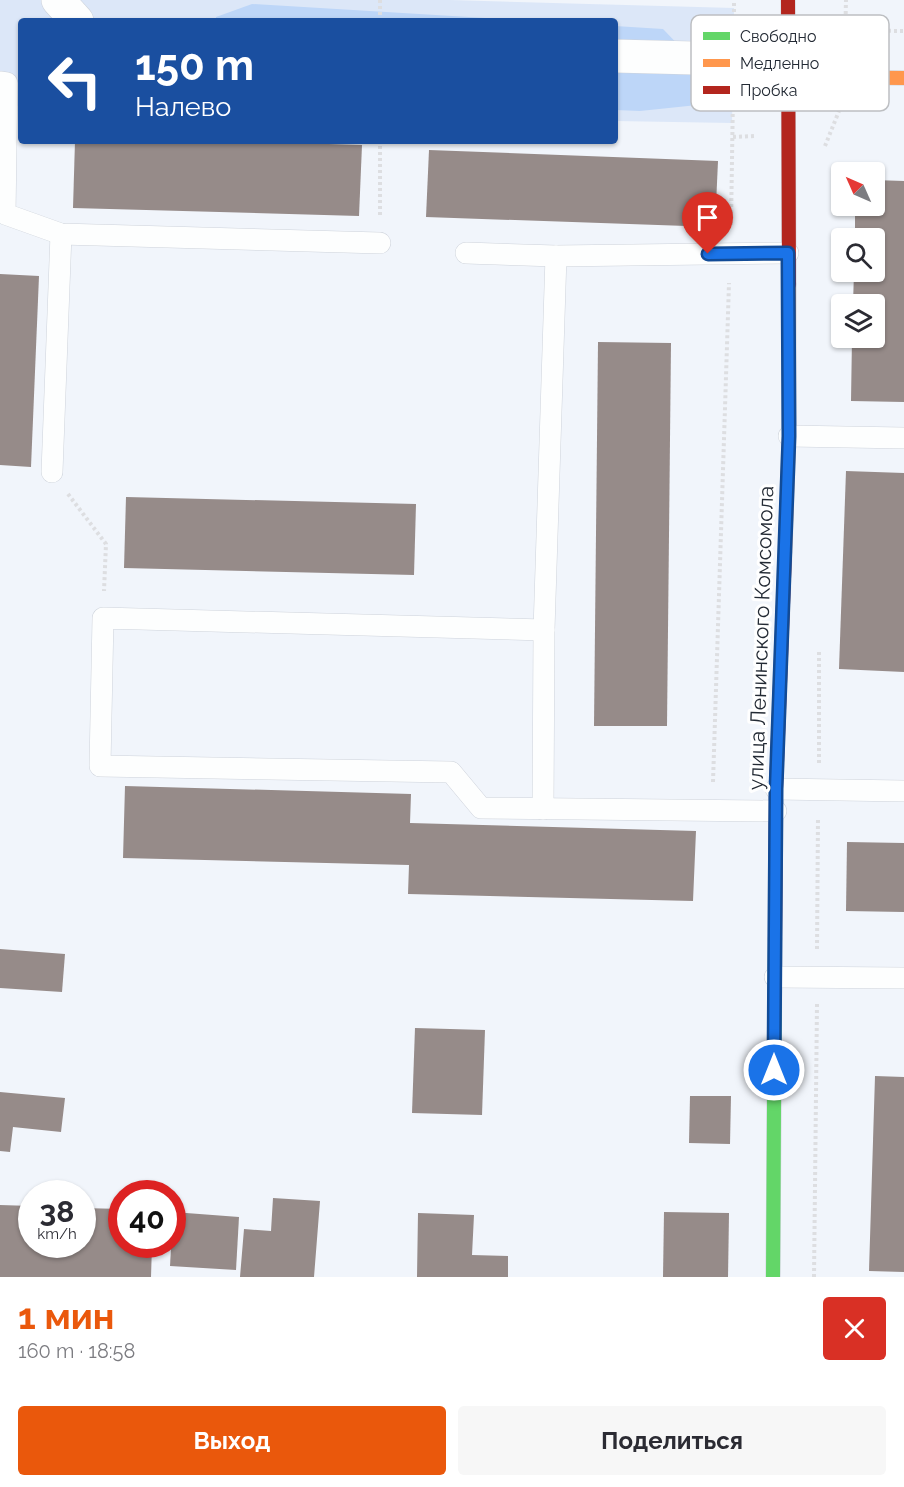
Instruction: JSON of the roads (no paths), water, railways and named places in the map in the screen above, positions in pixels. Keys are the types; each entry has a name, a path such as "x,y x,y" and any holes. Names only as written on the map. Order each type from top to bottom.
{"street":[{"path":"58,0 75,18"},
{"path":"618,56 691,58"},
{"name":"улица Ленинского Комсомола","path":"773,1277 776,789 789,436 788,111"}],"lane":[{"path":"0,82 7,83 3,214 61,234 380,243"},
{"path":"52,472 61,234"},
{"path":"466,253 556,255 788,253"},
{"path":"543,809 544,630 556,255"},
{"path":"789,436 904,438"},
{"path":"544,630 103,618 100,766 451,772 481,808 776,811"},
{"path":"776,789 904,791"},
{"path":"775,977 904,978"}]}
